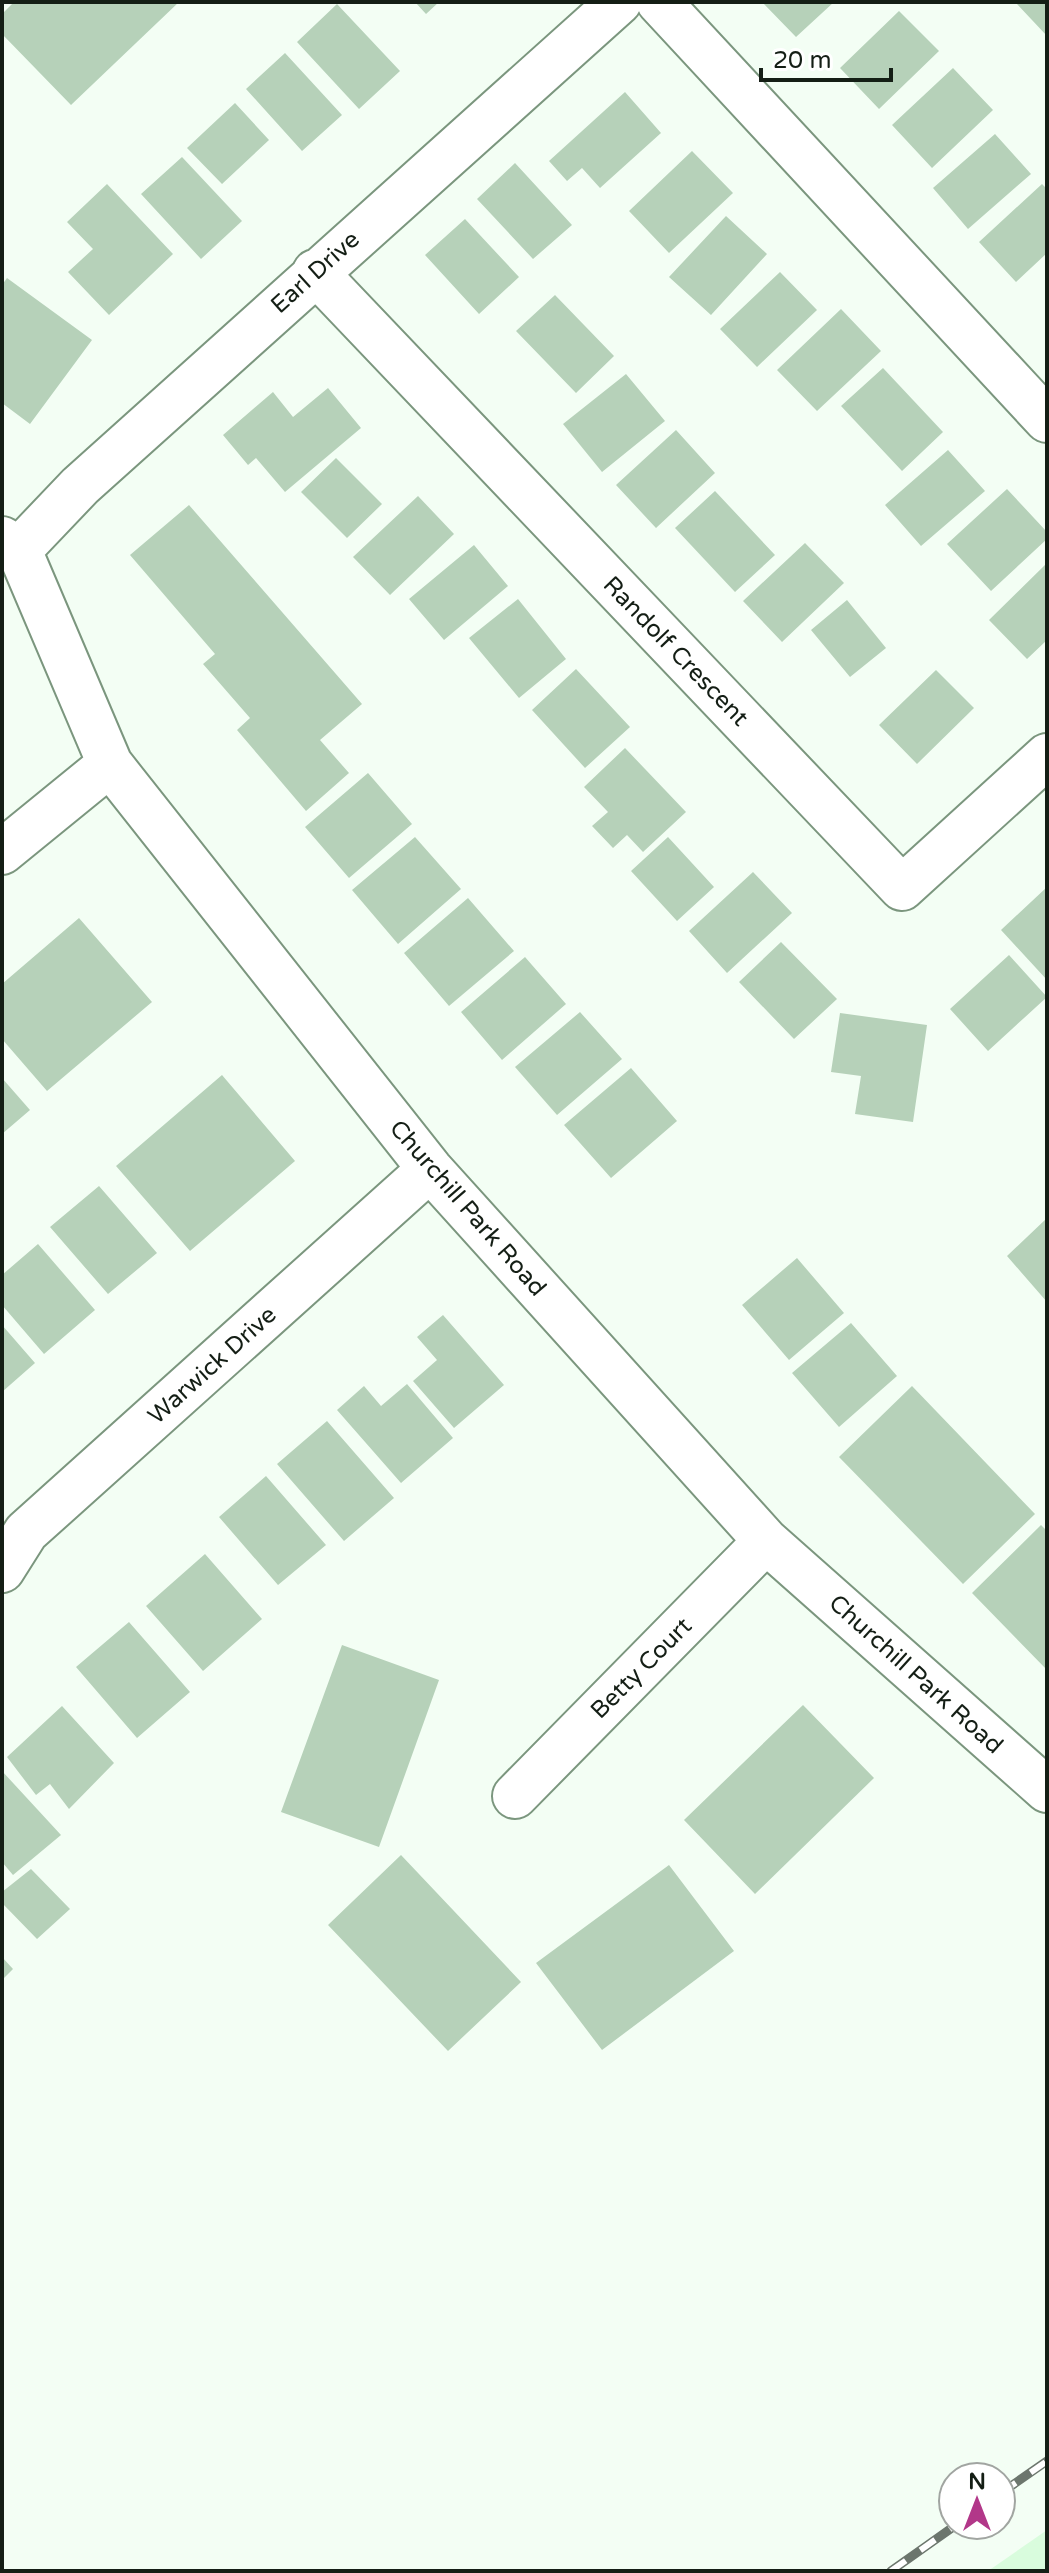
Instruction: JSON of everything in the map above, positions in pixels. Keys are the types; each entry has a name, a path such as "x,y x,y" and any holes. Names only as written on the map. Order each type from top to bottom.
{"street":[{"name":"Earl Drive","path":"10,545 80,486 619,2"},
{"path":"659,2 1047,420"},
{"name":"Randolf Crescent","path":"315,272 902,888 1047,756"},
{"name":"Churchill Park Road","path":"10,545 110,764 430,1169 766,1541 1047,1790"},
{"path":"2,852 110,764"},
{"name":"Warwick Drive","path":"2,1570 26,1532 430,1169"},
{"name":"Betty Court","path":"515,1796 766,1541"}],"shaded area":[{"path":"1047,2530 1047,2571 988,2571"}],"building":[{"path":"10,2 179,2 71,105 2,34 2,14 12,4"},
{"path":"415,2 439,2 426,14"},
{"path":"762,2 834,2 796,37"},
{"path":"1015,2 1047,2 1047,36"},
{"path":"337,4 400,71 359,109 297,42"},
{"path":"899,11 939,51 879,109 840,68"},
{"path":"285,53 342,115 302,151 246,89"},
{"path":"953,68 993,110 932,168 892,125"},
{"path":"625,92 661,133 600,188 582,168 567,181 549,161"},
{"path":"235,103 269,140 222,184 187,148"},
{"path":"995,134 1031,174 968,229 933,188"},
{"path":"692,151 733,193 669,253 629,211"},
{"path":"182,157 242,221 201,259 141,194"},
{"path":"515,163 572,225 533,259 477,199"},
{"path":"107,184 173,254 109,315 68,272 93,249 67,222"},
{"path":"1042,184 1047,189 1047,253 1016,282 979,242"},
{"path":"726,216 767,254 711,315 669,277"},
{"path":"465,219 519,277 479,314 425,255"},
{"path":"780,272 817,310 757,367 720,329"},
{"path":"7,278 92,340 30,424 2,403 2,285"},
{"path":"555,295 614,356 576,393 516,331"},
{"path":"841,309 881,351 817,411 777,370"},
{"path":"883,368 943,432 902,471 841,406"},
{"path":"626,374 665,421 602,472 563,424"},
{"path":"328,388 361,428 285,492 256,458 248,465 223,435 273,392 293,417"},
{"path":"676,430 715,473 656,528 616,485"},
{"path":"948,450 985,491 921,546 885,505"},
{"path":"336,458 382,504 347,538 301,492"},
{"path":"1007,489 1047,532 1047,539 991,591 947,544"},
{"path":"715,491 775,555 735,592 675,528"},
{"path":"418,496 454,534 390,595 353,557"},
{"path":"189,505 362,704 320,740 349,773 306,811 237,730 250,718 203,664 215,654 130,555"},
{"path":"805,543 844,583 782,642 743,601"},
{"path":"474,545 508,586 444,640 409,599"},
{"path":"1047,563 1047,640 1027,659 989,620"},
{"path":"518,599 566,659 519,698 469,638"},
{"path":"847,600 886,648 850,677 811,630"},
{"path":"576,669 630,727 585,768 532,710"},
{"path":"936,670 974,708 917,764 879,725"},
{"path":"625,748 686,812 643,852 627,835 613,848 592,826 608,812 584,787"},
{"path":"368,773 412,824 349,878 305,827"},
{"path":"415,837 461,889 398,944 352,890"},
{"path":"668,837 714,887 677,921 631,871"},
{"path":"753,872 792,913 727,973 689,931"},
{"path":"1047,887 1047,980 1001,930"},
{"path":"468,898 514,951 449,1006 404,953"},
{"path":"79,918 152,1002 47,1091 2,1039 2,984"},
{"path":"781,942 837,999 794,1039 739,982"},
{"path":"1009,955 1047,997 988,1051 950,1009"},
{"path":"525,957 566,1004 502,1060 461,1012"},
{"path":"580,1012 622,1059 557,1115 515,1067"},
{"path":"840,1013 927,1025 913,1122 855,1114 861,1076 831,1072"},
{"path":"631,1068 677,1121 611,1178 564,1125"},
{"path":"222,1075 295,1161 190,1251 116,1166"},
{"path":"2,1078 30,1110 2,1134"},
{"path":"99,1186 157,1253 108,1294 50,1227"},
{"path":"1047,1218 1047,1302 1007,1256"},
{"path":"38,1244 95,1310 44,1354 2,1305 2,1275"},
{"path":"797,1258 844,1313 789,1360 742,1305"},
{"path":"443,1315 504,1385 454,1428 413,1381 437,1360 417,1337"},
{"path":"851,1323 897,1376 839,1427 792,1373"},
{"path":"2,1325 35,1363 2,1392"},
{"path":"407,1384 453,1438 401,1483 337,1410 364,1386 381,1406"},
{"path":"912,1386 1035,1514 963,1584 839,1457"},
{"path":"327,1421 394,1498 344,1541 277,1464"},
{"path":"266,1476 326,1545 278,1585 219,1517"},
{"path":"1041,1525 1047,1531 1047,1670 972,1593"},
{"path":"205,1554 262,1619 203,1671 146,1606"},
{"path":"129,1622 190,1692 137,1738 76,1667"},
{"path":"342,1645 439,1680 379,1847 281,1812"},
{"path":"803,1705 874,1778 755,1894 684,1820"},
{"path":"62,1706 114,1763 69,1809 50,1784 36,1795 7,1757"},
{"path":"2,1771 61,1835 13,1875 2,1862"},
{"path":"401,1855 521,1982 448,2051 328,1925"},
{"path":"669,1865 734,1951 602,2050 536,1963"},
{"path":"31,1869 70,1909 37,1939 2,1903 2,1892"},
{"path":"2,1957 13,1969 2,1980"}],"railway":[{"path":"1017,2482 1047,2461"},
{"path":"891,2571 937,2538"}]}
